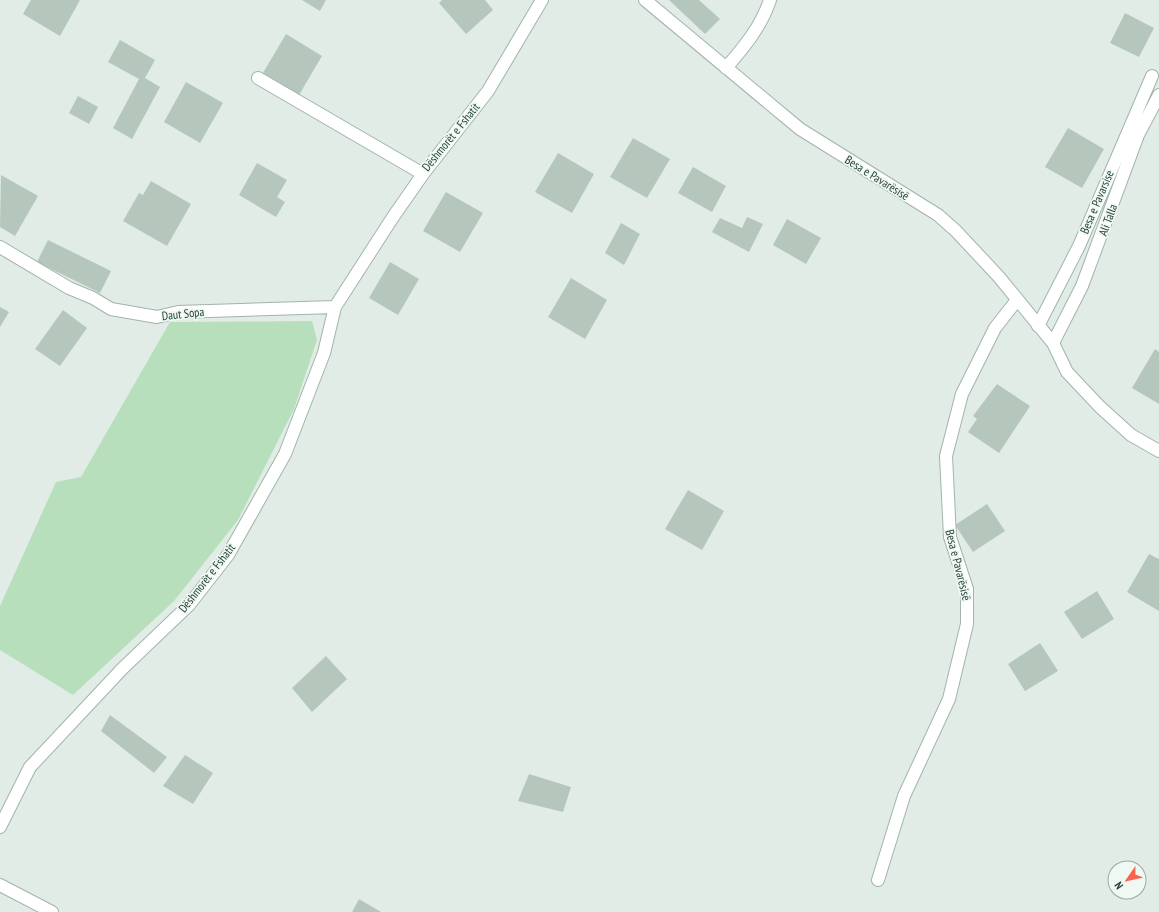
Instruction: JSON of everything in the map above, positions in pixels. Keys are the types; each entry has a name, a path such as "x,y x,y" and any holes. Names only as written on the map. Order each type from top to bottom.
{"street":[{"name":"Dëshmorët e Fshatit","path":"0,827 30,767 118,673 189,605 228,555 285,454 324,353 336,307 393,217 423,174 488,91 542,0"},
{"name":"Besa e Pavarësisë","path":"645,0 800,129 938,215 989,266 1053,344 1067,372 1100,408 1131,435 1159,451"},
{"path":"726,68 750,40 765,14 770,0"},
{"name":"Besa e Pavarsise","path":"1038,326 1079,246 1152,76"},
{"name":"Dëshmorët e Fshatit","path":"258,78 423,174"},
{"name":"Ali Talla","path":"1053,344 1082,286 1138,135 1159,95"},
{"name":"Daut Sopa","path":"0,247 69,288 93,298 111,309 157,317 178,312 336,307"},
{"name":"Besa e Pavarësisë","path":"878,880 904,796 949,699 967,624 967,589 950,537 948,526 946,456 962,394 995,328 1017,300"},
{"path":"0,885 52,912"}],"green space":[{"path":"312,321 317,340 294,409 238,520 174,601 73,695 0,650 0,606 56,482 81,477 170,322"}],"building":[{"path":"31,0 80,0 60,36 23,14"},
{"path":"302,0 326,0 320,11"},
{"path":"442,0 485,0 493,10 466,34 439,3"},
{"path":"669,0 699,0 720,19 705,34"},
{"path":"1125,13 1154,28 1139,57 1110,43"},
{"path":"286,34 322,56 299,95 263,73"},
{"path":"120,40 155,60 145,78 160,87 132,139 113,128 139,79 108,62"},
{"path":"186,82 223,103 200,143 164,122"},
{"path":"78,96 98,107 89,124 69,113"},
{"path":"1068,128 1104,149 1082,188 1045,167"},
{"path":"633,138 670,159 647,198 610,177"},
{"path":"558,153 594,174 572,213 535,192"},
{"path":"257,163 287,180 277,197 285,202 276,217 239,195"},
{"path":"693,167 726,186 712,212 678,193"},
{"path":"1,175 38,196 15,236 0,227"},
{"path":"151,181 191,204 167,246 123,221 139,193 143,195"},
{"path":"446,192 483,213 460,252 423,231"},
{"path":"747,217 763,224 749,252 712,232 720,218 742,228"},
{"path":"787,219 821,238 806,264 773,245"},
{"path":"621,223 640,234 624,265 605,253"},
{"path":"48,240 111,271 100,293 37,262"},
{"path":"390,262 419,279 398,315 369,298"},
{"path":"571,278 607,300 585,339 548,317"},
{"path":"0,307 9,312 0,327"},
{"path":"63,310 87,328 60,366 35,349"},
{"path":"1155,349 1159,352 1159,404 1132,388"},
{"path":"997,384 1030,406 999,453 968,432 977,419 973,416"},
{"path":"688,490 724,511 702,550 665,529"},
{"path":"987,504 1005,531 973,552 955,525"},
{"path":"1149,554 1159,559 1159,611 1127,592"},
{"path":"1097,591 1114,619 1082,639 1064,612"},
{"path":"1040,643 1058,671 1025,691 1008,664"},
{"path":"326,656 347,679 312,712 292,688"},
{"path":"110,715 167,757 154,773 101,731"},
{"path":"185,755 213,773 193,804 163,786"},
{"path":"529,774 571,787 563,812 518,801"},
{"path":"359,899 381,912 352,912"}]}
